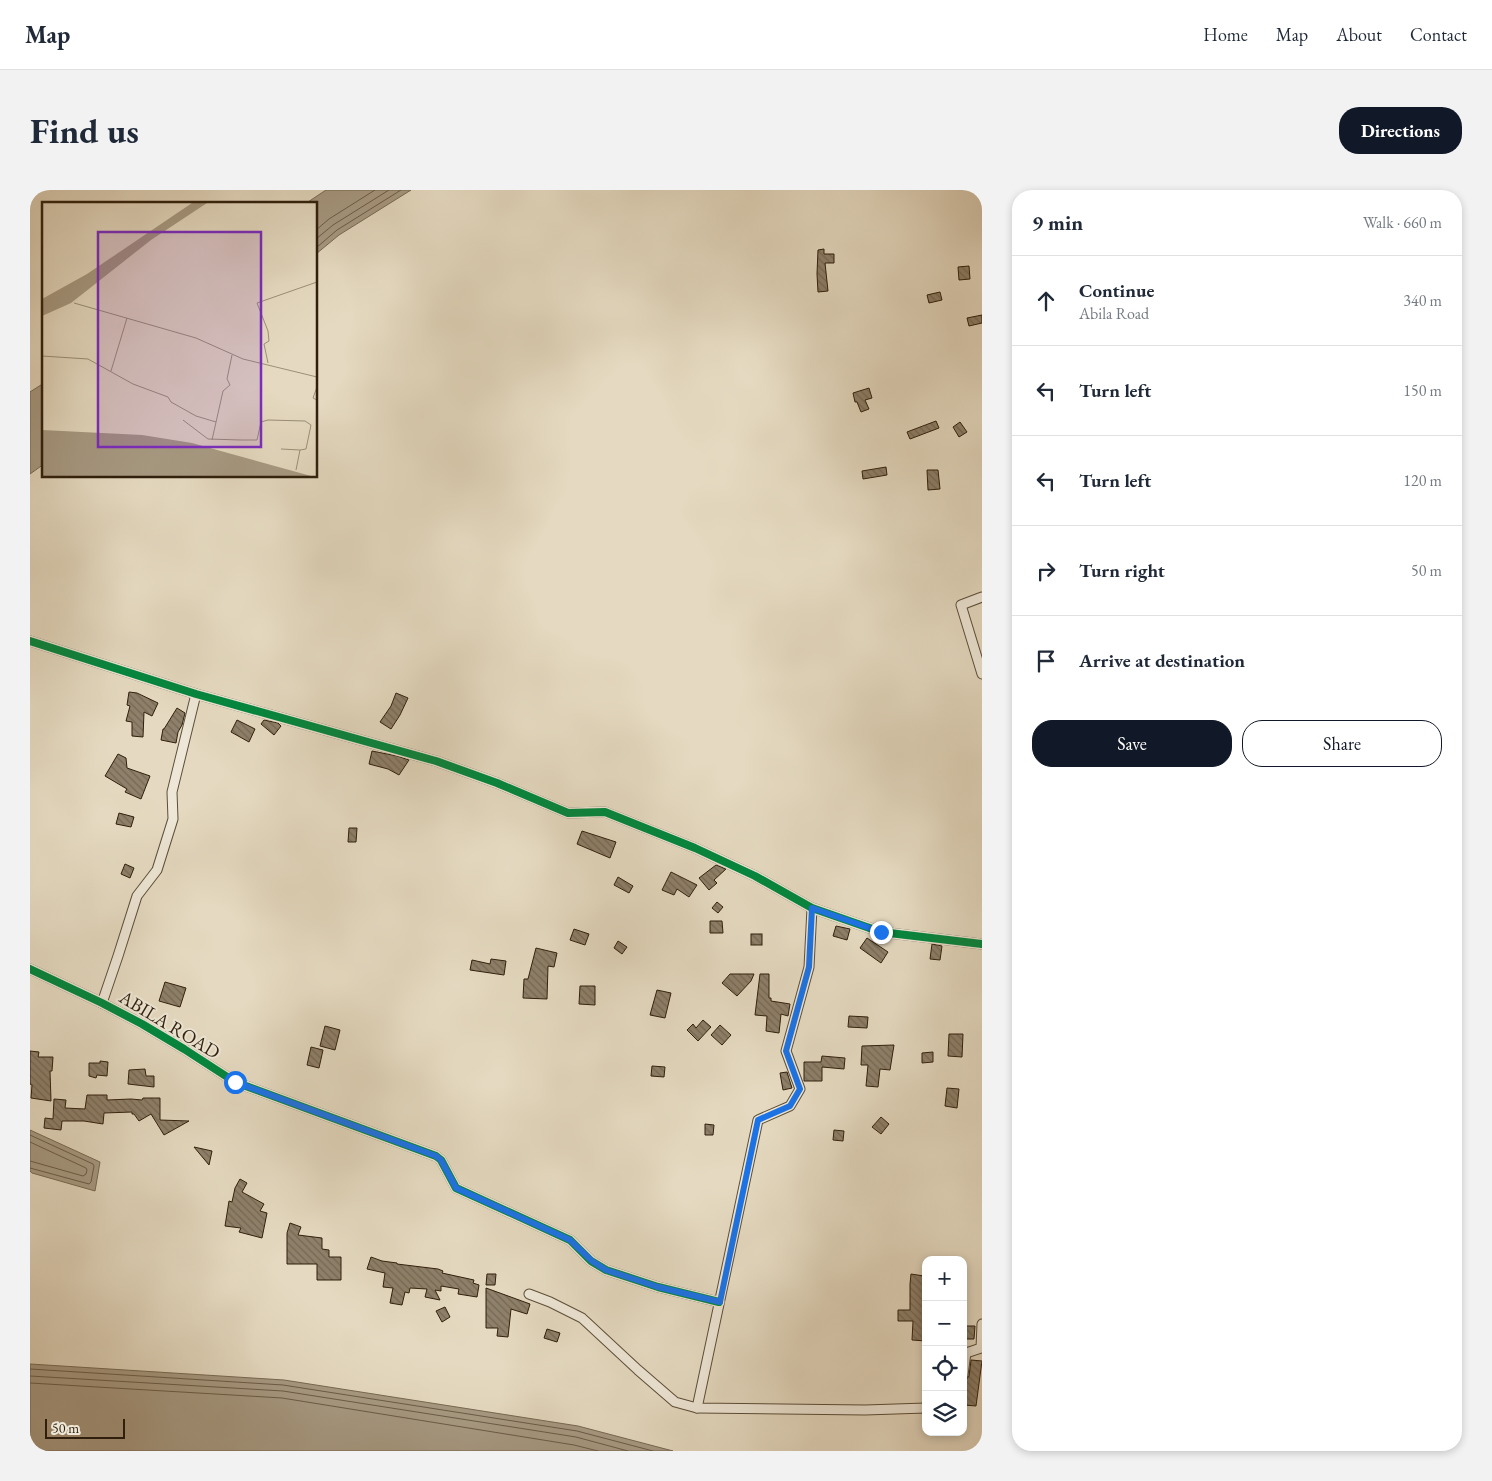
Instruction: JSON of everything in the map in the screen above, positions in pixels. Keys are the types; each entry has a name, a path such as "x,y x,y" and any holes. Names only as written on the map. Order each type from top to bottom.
{"street":[{"path":"982,597 961,605 982,674"},
{"path":"30,641 196,694 436,761 497,783 568,813 605,812 696,848 754,876 812,908 881,932 982,944"},
{"path":"102,1002 137,896 157,870 173,819 172,792 196,694"},
{"path":"697,1408 758,1120 790,1106 800,1089 786,1051 809,967 812,908"},
{"name":"ABILA ROAD","path":"30,969 102,1002 184,1049 235,1082 436,1156 441,1160 456,1188 570,1240 592,1261 606,1270 658,1287 720,1302"},
{"path":"529,1294 582,1318 675,1402 697,1408 865,1410 922,1408"},
{"path":"967,1353 980,1348 982,1324"}],"water":[{"path":"326,190 411,190 339,235 318,252 318,202 308,202"},
{"path":"42,384 42,465 30,474 30,392"},
{"path":"30,1130 100,1162 95,1191 32,1173 30,1171"},
{"path":"30,1364 284,1380 578,1426 673,1451 30,1451"}],"building":[{"path":"824,249 824,254 834,254 834,263 825,263 828,291 818,292 818,250"},
{"path":"969,266 970,279 959,280 958,267"},
{"path":"940,292 942,300 929,303 927,295"},
{"path":"982,315 982,323 969,326 967,318"},
{"path":"869,388 872,398 865,400 869,409 861,412 857,402 855,402 853,393"},
{"path":"936,421 939,428 910,439 907,432"},
{"path":"960,422 967,432 959,437 953,427"},
{"path":"886,467 887,475 863,479 862,471"},
{"path":"927,470 938,470 940,489 928,490"},
{"path":"129,692 137,693 158,703 152,716 144,712 143,737 132,736 132,722 126,721 130,706 127,705"},
{"path":"396,693 408,698 391,729 380,722 391,706"},
{"path":"177,708 185,713 176,743 161,740 163,729"},
{"path":"237,720 255,729 249,742 231,732"},
{"path":"264,720 278,723 281,726 274,735 261,724"},
{"path":"372,751 409,760 399,775 388,769 369,764"},
{"path":"118,754 126,758 127,768 150,776 141,799 125,792 127,789 105,776"},
{"path":"119,813 134,817 131,827 116,824"},
{"path":"349,828 357,828 356,842 348,842"},
{"path":"582,831 616,842 610,858 577,844"},
{"path":"125,864 134,868 130,878 121,874"},
{"path":"716,865 726,869 714,880 717,883 709,890 699,878"},
{"path":"671,872 697,885 689,897 677,889 674,895 662,890"},
{"path":"618,877 633,886 629,893 614,885"},
{"path":"717,902 723,907 718,913 712,908"},
{"path":"710,921 722,921 723,933 710,933"},
{"path":"836,926 850,929 847,940 833,936"},
{"path":"574,929 589,934 585,945 570,940"},
{"path":"751,934 762,934 762,945 751,945"},
{"path":"867,938 888,952 881,963 860,948"},
{"path":"618,941 627,947 622,954 614,948"},
{"path":"932,944 942,946 940,960 930,959"},
{"path":"536,948 557,953 554,967 548,966 547,999 523,998 524,979 528,979"},
{"path":"491,959 506,961 504,975 470,970 472,960 490,964"},
{"path":"730,974 754,974 751,981 737,996 722,983"},
{"path":"760,974 769,974 769,998 771,998 771,1001 790,1004 788,1016 781,1014 779,1033 766,1031 767,1016 755,1015"},
{"path":"165,982 186,988 180,1007 159,1001"},
{"path":"580,986 595,986 595,1005 579,1004"},
{"path":"657,990 671,993 665,1018 650,1015"},
{"path":"849,1016 868,1017 867,1028 848,1027"},
{"path":"703,1020 711,1027 698,1041 687,1030 693,1024 696,1028"},
{"path":"720,1025 731,1035 722,1045 711,1035"},
{"path":"325,1026 340,1030 335,1050 320,1046"},
{"path":"949,1034 963,1034 962,1057 948,1056"},
{"path":"894,1045 890,1070 880,1069 878,1087 866,1086 868,1065 861,1065 862,1046"},
{"path":"311,1047 323,1050 319,1068 307,1065"},
{"path":"30,1051 39,1052 38,1057 53,1057 52,1071 50,1071 51,1101 31,1098"},
{"path":"933,1052 933,1062 922,1063 922,1053"},
{"path":"822,1056 845,1058 844,1069 822,1067 822,1081 804,1081 804,1062 821,1062"},
{"path":"100,1061 108,1062 107,1076 97,1075 96,1078 89,1076 89,1063 100,1063"},
{"path":"652,1066 665,1067 664,1077 651,1076"},
{"path":"145,1069 146,1076 154,1076 154,1087 128,1084 129,1070"},
{"path":"787,1072 792,1088 783,1090 780,1073"},
{"path":"947,1088 959,1089 957,1108 945,1106"},
{"path":"87,1095 107,1095 107,1100 160,1098 160,1120 189,1121 164,1135 151,1114 139,1121 132,1112 104,1113 103,1124 84,1121 62,1121 61,1130 44,1128 45,1118 53,1119 54,1099 66,1100 65,1108 85,1109"},
{"path":"881,1117 889,1124 881,1134 872,1127"},
{"path":"705,1124 714,1125 713,1135 705,1135"},
{"path":"834,1130 844,1131 843,1141 833,1140"},
{"path":"194,1147 212,1151 209,1165"},
{"path":"240,1179 247,1183 242,1192 264,1204 260,1211 267,1213 262,1238 239,1232 241,1228 225,1226 229,1201 232,1202 235,1188"},
{"path":"290,1223 301,1227 298,1235 322,1238 322,1249 329,1250 329,1257 341,1257 341,1280 317,1280 317,1264 287,1264 287,1233"},
{"path":"371,1257 397,1264 438,1269 443,1271 442,1273 474,1280 473,1283 479,1285 477,1297 458,1294 459,1289 441,1286 441,1291 435,1290 440,1300 425,1297 427,1289 410,1288 409,1293 405,1292 402,1305 390,1303 393,1288 383,1287 385,1273 367,1269"},
{"path":"487,1274 496,1274 495,1285 486,1285"},
{"path":"911,1274 922,1276 922,1341 912,1340 913,1321 898,1321 898,1310 910,1310"},
{"path":"486,1288 530,1304 527,1314 511,1309 508,1337 497,1336 498,1328 486,1328"},
{"path":"445,1307 450,1317 442,1322 436,1311"},
{"path":"967,1326 975,1326 974,1339 967,1339"},
{"path":"547,1329 560,1333 557,1342 544,1338"},
{"path":"971,1360 982,1361 976,1406 967,1405 967,1379"}],"cycle path":[{"path":"30,641 196,694 436,761 497,783 568,813 605,812 695,848 755,876 812,908 881,932 982,944"},
{"path":"30,969 142,1024 235,1082 436,1156 441,1160 456,1188 570,1240 591,1261 606,1270 658,1287 719,1302"}],"route":[{"path":"235,1082 436,1156 441,1160 453,1185 460,1191 570,1240 592,1261 606,1270 658,1287 720,1302 758,1120 790,1106 800,1089 786,1051 809,967 812,908 881,932"}]}
